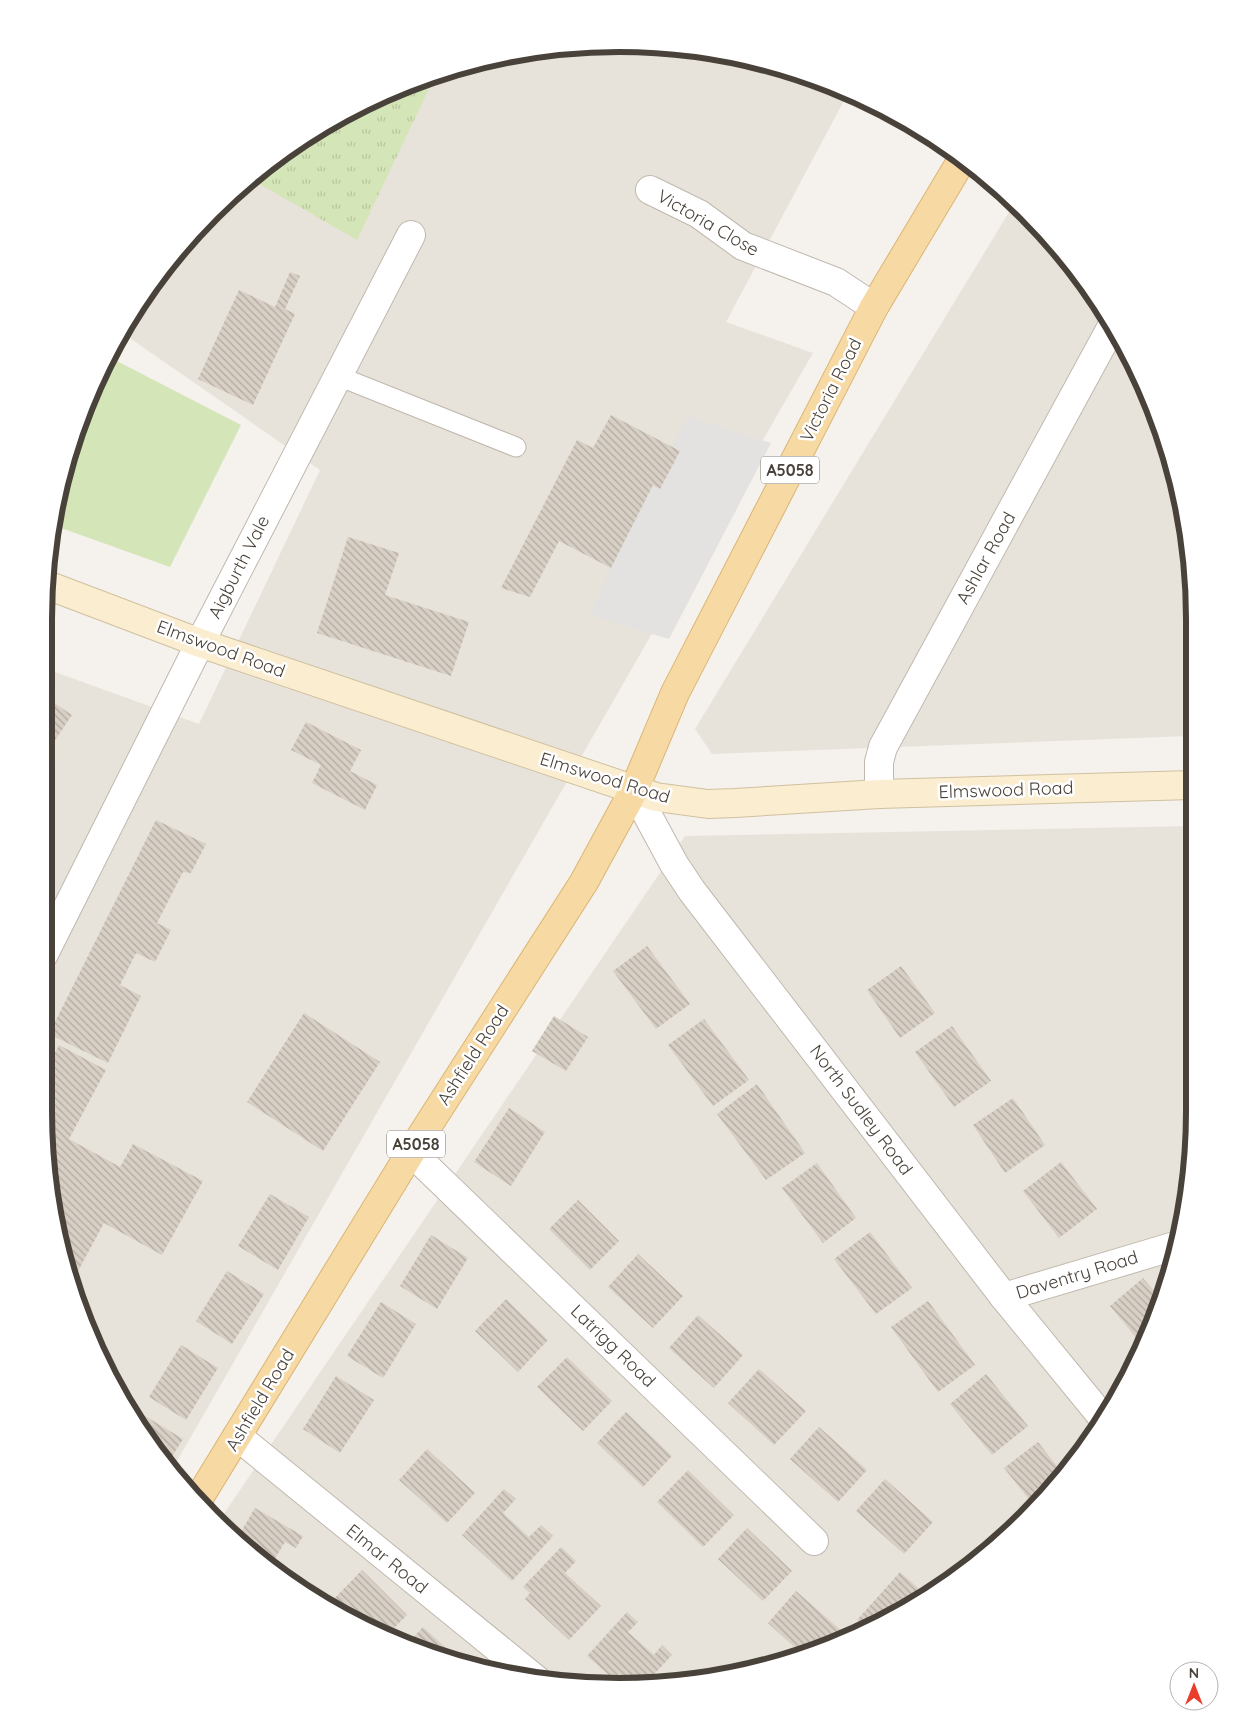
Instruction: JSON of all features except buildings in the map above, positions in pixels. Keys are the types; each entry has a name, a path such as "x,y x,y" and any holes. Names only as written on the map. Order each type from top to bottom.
{"main road":[{"name":"Victoria Road","path":"634,790 675,693 874,307 959,165"},
{"name":"Ashfield Road","path":"202,1494 411,1152 584,882 634,790"}],"street":[{"name":"Victoria Close","path":"650,190 699,214 743,246 836,282 874,307"},
{"name":"Aigburth Vale","path":"52,919 200,643 411,235"},
{"name":"Ashlar Road","path":"879,794 879,762 882,747 1109,332"},
{"name":"Elmswood Road","path":"54,588 200,643 656,797 708,804 879,794 1186,785"},
{"name":"North Sudley Road","path":"634,790 674,864 692,891 1004,1297 1099,1414"},
{"name":"Latrigg Road","path":"411,1152 814,1541"},
{"name":"Daventry Road","path":"1004,1297 1170,1248"},
{"name":"Elmar Road","path":"237,1436 525,1671"}],"lane":[{"path":"338,376 516,447"}],"shaded area":[{"path":"620,52 694,57 766,72 802,83 844,100 726,322 813,353 175,1464 148,1427 128,1395 96,1328 72,1258 57,1186 52,1112 52,671 199,724 320,470 128,337 148,304 193,246 246,193 304,148 336,128 369,111 437,83 509,63 545,57"},
{"path":"1010,210 1046,246 1091,304 1111,336 1128,369 1156,437 1176,509 1182,545 1186,620 1186,736 712,754 695,729"},
{"path":"688,416 771,443 669,639 589,615 653,485 660,489 680,451 672,446"},
{"path":"1186,826 1186,1112 1182,1186 1176,1222 1156,1294 1143,1328 1111,1395 1091,1427 1046,1485 1020,1512 993,1538 935,1583 903,1603 836,1635 802,1648 730,1668 694,1674 620,1678 545,1674 509,1668 437,1648 369,1620 336,1603 274,1561 223,1516 685,836"}],"green space":[{"path":"431,85 357,240 258,183 304,148 336,128 369,111"},
{"path":"115,360 241,425 170,567 60,527 72,473 83,437"}]}
